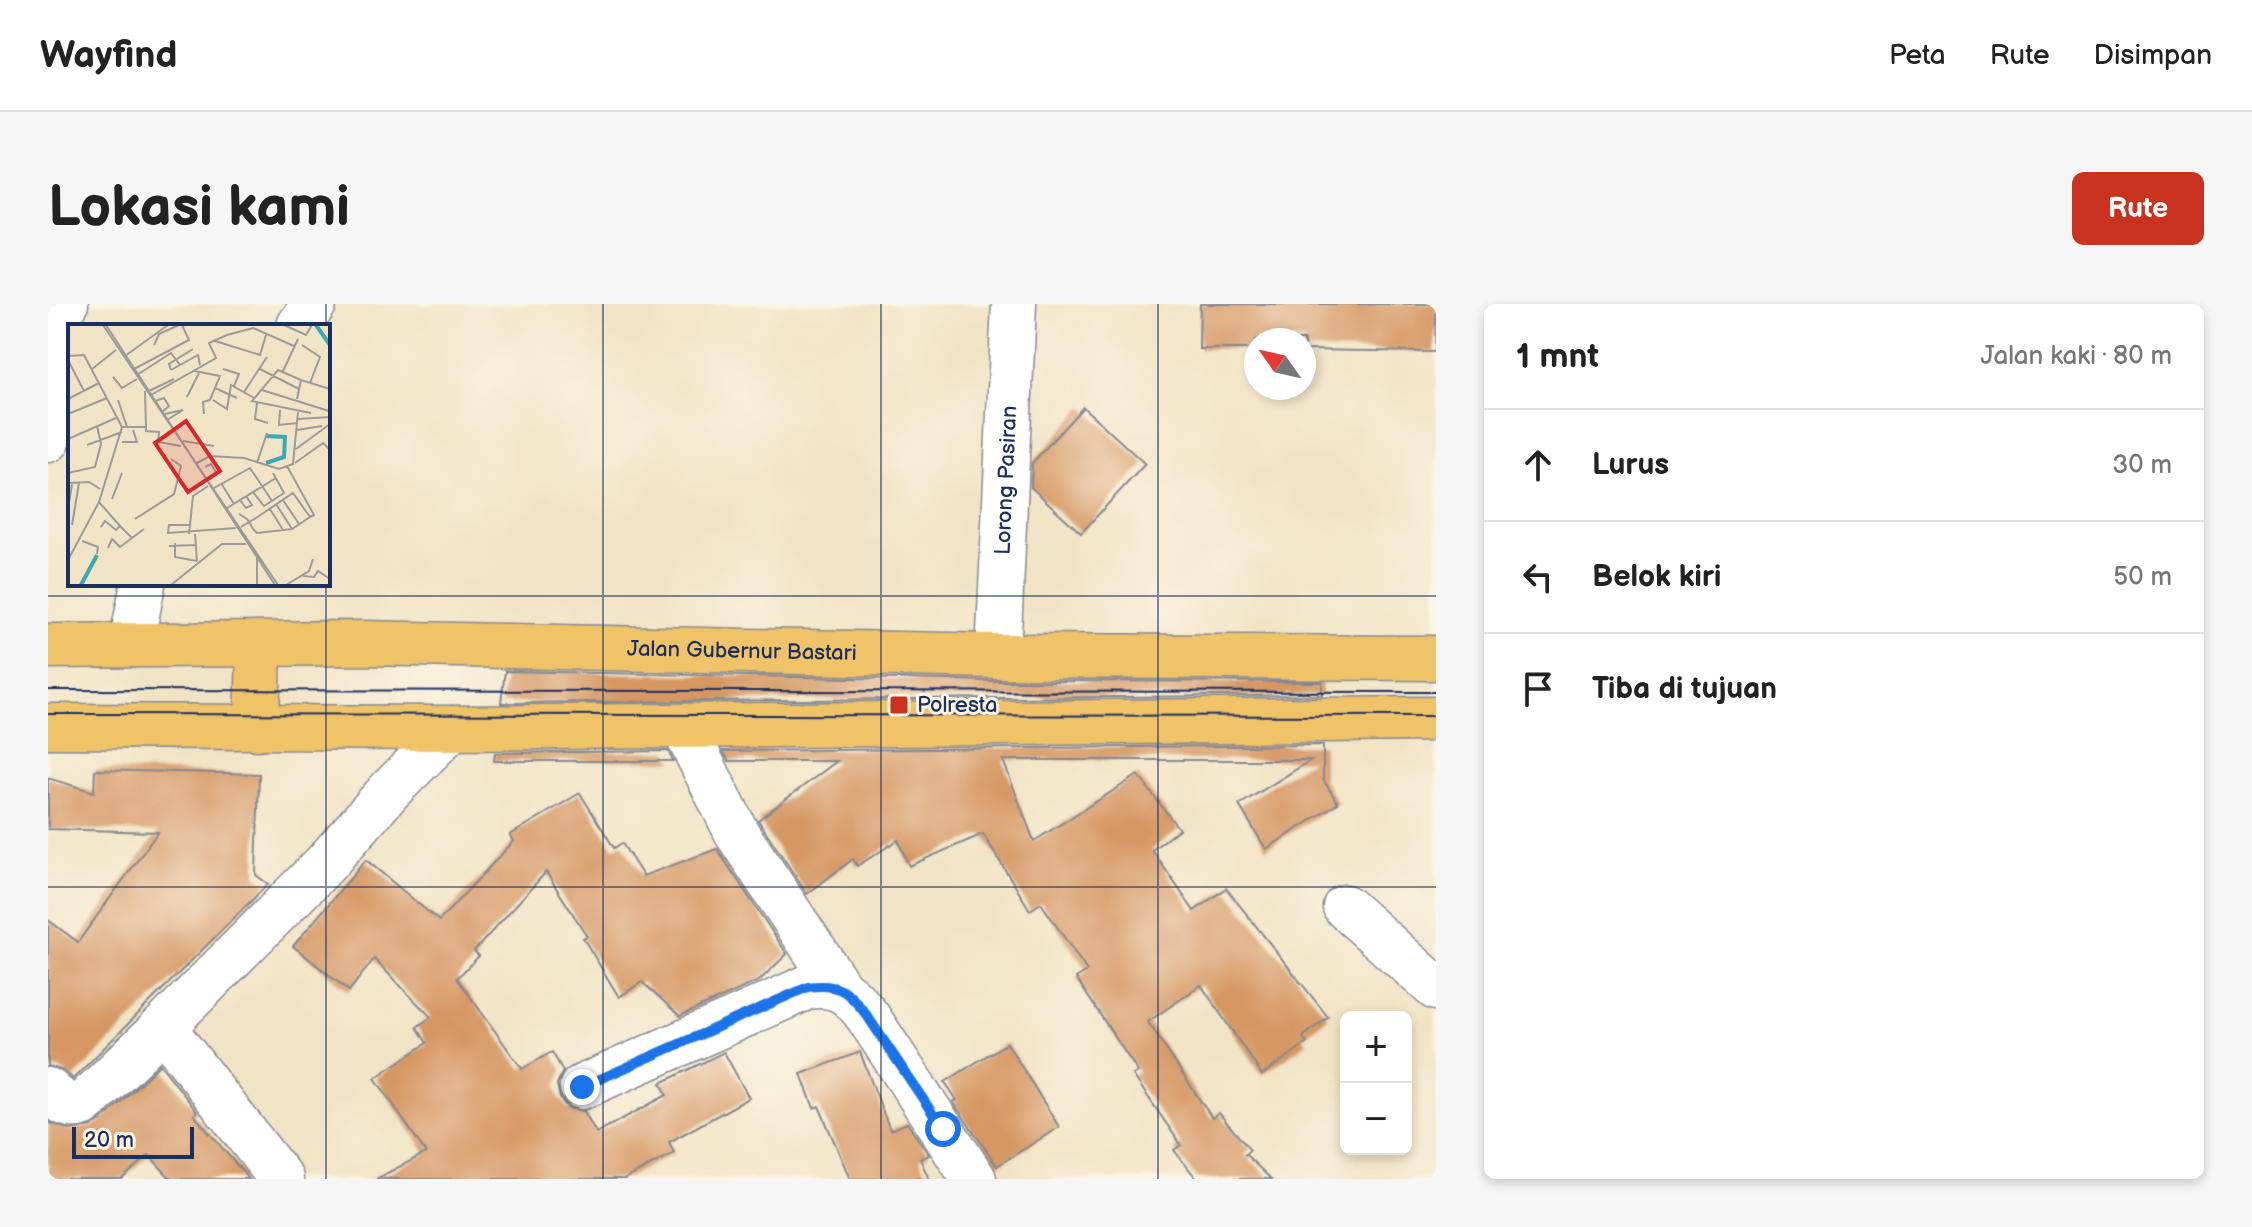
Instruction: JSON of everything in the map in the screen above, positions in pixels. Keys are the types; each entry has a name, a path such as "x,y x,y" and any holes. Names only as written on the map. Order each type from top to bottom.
{"highway":[{"name":"Jalan Gubernur Bastari","path":"48,646 378,643 998,656 1436,658"},
{"path":"257,728 259,645"},
{"path":"48,726 452,728 1436,719"}],"street":[{"path":"48,339 66,304"},
{"path":"300,324 314,304"},
{"name":"Lorong Pasiran","path":"998,656 1014,304"},
{"path":"48,355 57,390 48,440"},
{"path":"131,645 143,586"},
{"path":"683,726 738,835 839,987 868,1017 974,1179"},
{"path":"48,1090 66,1105 75,1107 84,1103 324,865 389,791 452,728"},
{"path":"1345,907 1436,988"},
{"path":"582,1087 808,987 839,987"},
{"path":"163,1027 281,1179"}],"building":[{"path":"1200,304 1436,304 1435,352 1316,350 1316,328 1244,328 1244,349 1199,349"},
{"path":"1083,407 1145,464 1081,533 1031,487 1032,463"},
{"path":"505,671 997,681 1322,682 1322,695 501,703"},
{"path":"1323,745 1323,779 1338,803 1266,849 1239,805 1311,760 1003,760 1034,841 1138,775 1179,829 1152,850 1194,911 1226,888 1328,1017 1303,1037 1307,1043 1262,1075 1201,985 1148,1022 1212,1118 1219,1113 1250,1150 1245,1154 1271,1179 1197,1179 1174,1150 1181,1145 1133,1075 1138,1072 1076,978 1087,971 1041,903 1030,910 983,834 909,866 898,840 857,866 853,859 807,894 758,820 837,761 729,761 723,751"},
{"path":"668,751 673,761 494,761 495,753"},
{"path":"95,770 259,774 256,875 268,884 73,1079 64,1071 48,1066 48,920 78,942 158,832 48,829 48,778 94,792"},
{"path":"580,793 614,848 622,843 643,876 717,849 787,954 759,981 680,1016 642,982 619,997 583,938 587,936 546,872 474,951 479,956 457,978 522,1069 552,1052 563,1071 557,1084 560,1098 568,1108 584,1111 596,1133 667,1095 661,1083 724,1052 749,1098 669,1142 674,1153 625,1179 376,1179 426,1153 375,1078 427,1043 417,1027 431,1017 374,959 349,991 293,946 366,860 439,921 514,841 510,835"},
{"path":"1007,1043 1059,1127 997,1166 953,1102 957,1100 945,1082"},
{"path":"860,1052 890,1130 907,1123 929,1155 920,1159 929,1179 850,1179 819,1106 814,1108 801,1074"},
{"path":"160,1064 197,1112 194,1115 249,1179 171,1179 149,1155 122,1179 48,1179 48,1122 70,1130 92,1126"}],"tram line":[{"path":"48,690 1436,692"},
{"path":"48,714 1436,716"}],"place":[{"name":"Polresta","path":"899,705"}],"route":[{"path":"582,1087 808,987 839,987 868,1017 943,1129"}]}
